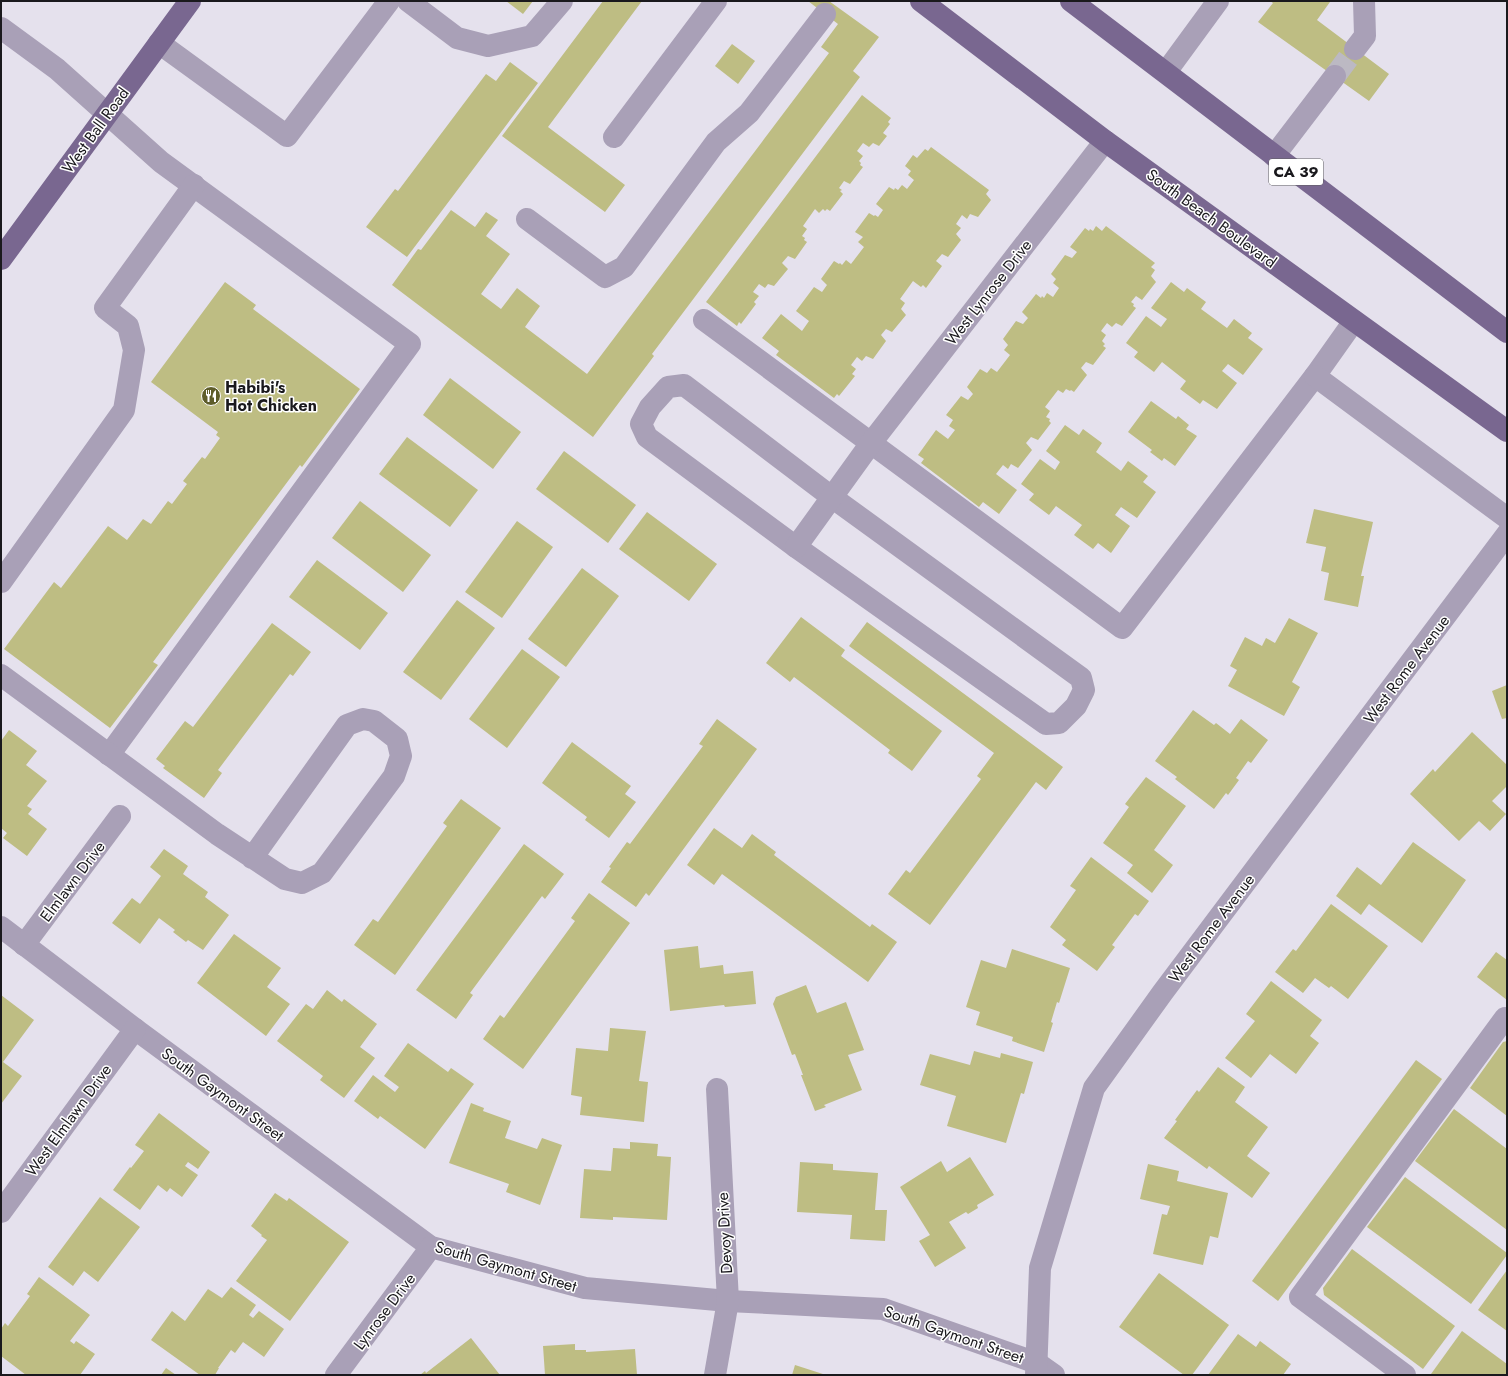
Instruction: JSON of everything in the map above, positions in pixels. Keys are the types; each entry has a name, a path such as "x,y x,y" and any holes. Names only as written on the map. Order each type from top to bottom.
{"main road":[{"name":"West Ball Road","path":"1,259 190,1"},
{"name":"South Beach Boulevard","path":"921,1 1105,141 1507,431"},
{"name":"CA 39","path":"1071,1 1507,332"}],"street":[{"path":"159,43 288,136 389,1"},
{"path":"408,1 457,38 488,46 532,36 562,1"},
{"path":"614,137 716,1"},
{"path":"1166,72 1217,1"},
{"path":"1355,48 1365,36 1364,1"},
{"path":"527,219 605,277 624,267 716,142 749,113 830,6"},
{"path":"4,37 57,69 161,162 410,344 109,755"},
{"path":"1274,156 1335,76"},
{"name":"West Lynrose Drive","path":"796,547 833,498 871,443 1105,141"},
{"path":"1,582 124,410 134,350 128,326 105,308 194,186"},
{"path":"704,320 1122,628 1315,376 1354,321"},
{"path":"1315,376 1507,518"},
{"path":"684,385 833,498 1081,678 1084,690 1076,706 1059,723 1046,724 796,547 647,437 641,424 650,407 668,387 684,385"},
{"name":"West Rome Avenue","path":"1042,1371 1040,1268 1094,1088 1162,992 1507,534"},
{"path":"1,675 217,834 252,858 285,880 302,883 322,873 394,776 401,756 397,739 374,721 363,719 347,725 252,858"},
{"name":"Elmlawn Drive","path":"24,945 120,816"},
{"name":"South Gaymont Street","path":"1,928 135,1029 431,1247 585,1288 728,1301 883,1309 1042,1371"},
{"path":"1405,1375 1300,1296 1505,1018 1507,1019"},
{"name":"West Elmlawn Drive","path":"1,1212 135,1029"},
{"name":"Devoy Drive","path":"715,1375 728,1301 717,1090"},
{"name":"Lynrose Drive","path":"336,1375 431,1247"}],"building":[{"path":"506,1 533,1 523,14"},
{"path":"603,1 642,1 548,127 625,185 605,212 502,136"},
{"path":"808,1 829,1 879,37 853,71 860,77 652,354 654,356 593,437 392,285 418,249 421,250 451,210 475,227 486,212 498,220 486,236 510,254 481,294 501,309 517,288 540,306 525,327 587,374 829,53 821,47 838,24"},
{"path":"1270,1 1330,2 1317,20 1389,74 1369,101 1258,22 1273,3"},
{"path":"732,44 755,61 738,84 715,66"},
{"path":"510,62 538,83 407,257 366,227 395,189 398,191 486,74 496,81"},
{"path":"862,95 891,118 888,122 890,124 883,133 887,136 879,146 873,143 869,147 863,143 857,151 863,156 859,161 861,163 860,165 863,167 850,184 844,181 839,188 842,190 840,191 843,194 830,211 827,209 825,211 823,209 819,213 815,209 803,226 807,229 802,236 807,242 795,259 788,256 782,263 788,269 774,286 768,284 765,288 759,284 753,292 759,296 754,302 756,304 741,324 739,322 737,326 706,302"},
{"path":"931,147 989,190 986,194 991,200 978,217 970,214 967,219 962,215 956,224 961,228 956,234 961,240 948,257 942,254 936,261 942,266 926,288 923,285 921,287 913,281 900,299 905,303 901,309 906,315 892,332 886,329 881,335 886,341 873,359 866,356 862,361 857,357 851,365 856,369 852,374 855,376 839,396 837,394 834,398 776,355 779,351 762,338 781,314 802,331 809,321 796,311 814,287 822,292 827,285 821,279 834,261 842,265 846,260 851,264 864,247 858,242 863,237 855,232 869,213 878,217 883,210 876,204 889,187 894,190 895,188 898,190 902,185 907,189 914,180 908,175 911,171 905,166 913,155 917,158 925,149 928,151"},
{"path":"1096,226 1102,231 1106,226 1155,263 1151,267 1155,270 1151,276 1156,282 1142,300 1136,296 1131,302 1136,308 1122,326 1116,323 1112,327 1107,323 1101,331 1106,335 1102,341 1105,344 1103,346 1106,348 1093,365 1086,362 1081,368 1087,375 1074,392 1066,389 1063,393 1058,390 1045,407 1050,411 1046,417 1050,419 1049,421 1051,423 1038,440 1031,437 1026,443 1032,450 1018,468 1011,464 1008,469 1003,465 996,474 1017,490 999,514 983,502 979,507 921,463 924,459 918,455 936,430 948,439 955,430 949,426 953,420 946,415 961,396 968,400 973,394 967,387 980,369 987,373 991,368 997,372 1010,355 1004,350 1008,345 1003,339 1016,321 1023,324 1028,318 1022,312 1036,294 1041,298 1042,296 1044,298 1047,293 1053,297 1059,288 1053,283 1056,279 1051,274 1065,255 1072,258 1077,252 1070,247 1085,228 1089,231 1090,229 1093,231"},
{"path":"225,282 256,305 253,309 360,389 302,467 300,465 153,662 158,665 110,728 4,649 54,582 61,588 108,526 127,540 143,519 151,524 168,501 172,504 187,484 183,481 202,457 205,459 220,438 216,435 218,432 151,382"},
{"path":"1171,282 1184,292 1187,288 1206,302 1201,309 1227,328 1234,319 1252,333 1248,338 1263,349 1243,375 1228,364 1222,371 1237,383 1217,409 1203,400 1200,404 1180,389 1186,381 1162,362 1154,372 1134,357 1138,352 1126,343 1146,316 1161,327 1167,319 1151,308"},
{"path":"450,378 521,432 493,469 423,415"},
{"path":"1151,401 1176,419 1178,416 1189,425 1186,429 1197,436 1175,466 1164,458 1162,461 1150,452 1152,450 1128,432"},
{"path":"1065,425 1079,435 1083,429 1102,443 1096,452 1121,471 1128,461 1148,476 1143,482 1156,492 1137,518 1121,507 1115,515 1130,526 1111,553 1098,543 1093,549 1074,535 1082,525 1056,506 1049,515 1029,500 1034,494 1021,484 1040,459 1055,470 1060,462 1046,451"},
{"path":"407,437 478,490 450,527 379,474"},
{"path":"564,451 636,505 608,543 536,489"},
{"path":"360,501 431,555 403,592 332,538"},
{"path":"1314,509 1373,522 1361,576 1364,576 1358,607 1324,600 1329,573 1321,571 1326,547 1306,543"},
{"path":"647,512 717,564 689,601 619,549"},
{"path":"517,521 553,547 502,618 465,592"},
{"path":"317,560 388,613 360,650 289,597"},
{"path":"582,568 619,596 566,667 528,639"},
{"path":"457,600 495,628 441,700 403,672"},
{"path":"801,617 845,650 841,656 942,731 912,771 888,753 890,750 794,677 790,682 766,663"},
{"path":"1289,618 1318,633 1292,682 1300,687 1284,716 1228,686 1237,670 1230,666 1245,637 1262,646 1266,638 1275,643"},
{"path":"867,622 1063,767 1046,790 1036,782 930,925 888,894 906,870 910,873 981,779 977,776 994,753 849,646"},
{"path":"272,623 311,652 293,676 290,674 218,770 222,773 204,798 163,768 165,766 156,759 185,721 193,727"},
{"path":"522,649 560,677 507,748 469,719"},
{"path":"1507,685 1507,718 1502,719 1492,691"},
{"path":"1193,710 1214,725 1216,723 1230,734 1241,719 1268,740 1251,763 1248,761 1236,778 1239,780 1228,795 1226,793 1214,809 1175,779 1177,777 1155,761"},
{"path":"717,719 757,749 649,896 646,893 636,907 601,882 611,868 609,867 627,842 630,844 703,746 699,744"},
{"path":"9,730 37,751 26,765 47,781 27,806 32,809 28,814 47,829 27,856 3,838 7,833 1,828 1,741"},
{"path":"1472,732 1507,765 1507,786 1492,801 1506,814 1490,831 1479,821 1459,841 1410,794 1433,769 1435,772"},
{"path":"572,742 631,786 625,794 636,802 609,838 585,820 587,817 542,783"},
{"path":"1146,777 1186,806 1154,850 1173,865 1152,893 1127,873 1133,865 1103,843 1129,807 1125,804"},
{"path":"461,799 501,828 395,975 354,945 373,919 378,922 447,826 443,823"},
{"path":"714,828 742,848 752,834 776,852 774,855 870,927 872,924 897,942 868,982 722,874 714,885 687,865"},
{"path":"1413,842 1466,880 1422,943 1369,904 1361,915 1336,896 1357,867 1381,885"},
{"path":"524,844 564,874 545,899 542,896 470,993 473,995 456,1019 416,990"},
{"path":"164,849 188,866 183,874 208,892 205,897 229,915 203,950 188,940 186,942 173,932 175,930 159,918 140,944 112,923 132,898 140,904 161,876 150,867"},
{"path":"1091,857 1149,901 1138,916 1135,914 1112,945 1115,947 1097,971 1062,945 1066,940 1050,927 1076,890 1070,886"},
{"path":"589,893 630,923 523,1069 483,1039 500,1015 504,1018 575,921 571,918"},
{"path":"1331,904 1388,946 1348,999 1331,986 1329,988 1315,978 1303,993 1275,972 1293,949 1296,951"},
{"path":"234,934 281,968 267,987 290,1004 266,1036 197,983"},
{"path":"698,946 700,968 723,965 724,974 753,971 756,1004 725,1007 724,1005 670,1011 664,950"},
{"path":"1012,949 1070,968 1059,1003 1057,1002 1051,1022 1053,1023 1044,1052 1012,1041 1013,1037 976,1025 980,1012 966,1007 981,960 1006,968"},
{"path":"1496,952 1507,960 1507,1000 1477,977"},
{"path":"1271,981 1322,1020 1310,1036 1319,1043 1296,1074 1270,1054 1251,1078 1225,1058 1255,1021 1246,1014"},
{"path":"806,985 817,1013 846,1002 864,1050 848,1055 862,1090 824,1105 826,1107 815,1111 801,1075 803,1075 795,1054 792,1055 773,1004 776,997"},
{"path":"327,990 342,1002 344,999 377,1024 360,1047 375,1058 344,1098 320,1080 323,1076 277,1041 306,1004 313,1009"},
{"path":"1,995 34,1020 3,1062 22,1076 1,1104"},
{"path":"610,1028 646,1031 639,1081 648,1082 644,1122 580,1115 582,1097 571,1095 576,1048 608,1051"},
{"path":"1507,1041 1507,1116 1470,1088 1503,1042"},
{"path":"408,1043 448,1072 451,1068 474,1084 425,1149 380,1116 378,1119 354,1101 373,1075 395,1092 399,1087 384,1076"},
{"path":"974,1051 1000,1058 1001,1053 1033,1062 1024,1094 1021,1093 1006,1143 947,1126 956,1096 920,1085 930,1054 970,1065"},
{"path":"1416,1060 1442,1079 1278,1301 1252,1281"},
{"path":"1218,1067 1245,1087 1235,1102 1268,1127 1247,1156 1270,1173 1252,1198 1209,1166 1207,1169 1164,1138 1197,1090 1199,1092"},
{"path":"471,1103 484,1108 483,1111 511,1121 505,1138 537,1149 542,1138 562,1145 540,1205 506,1192 509,1184 449,1163"},
{"path":"1454,1109 1507,1149 1507,1230 1415,1161"},
{"path":"159,1113 210,1152 198,1169 188,1162 185,1166 198,1175 182,1197 170,1188 167,1192 158,1185 140,1210 113,1190 144,1151 135,1145"},
{"path":"630,1142 658,1144 657,1156 671,1157 667,1220 613,1217 613,1220 580,1218 584,1169 611,1171 613,1148 630,1149"},
{"path":"970,1157 994,1195 977,1205 978,1208 968,1214 966,1212 949,1222 966,1248 935,1267 919,1241 930,1235 900,1187 941,1161 947,1172"},
{"path":"800,1162 833,1164 833,1170 878,1173 875,1210 887,1210 885,1241 850,1239 852,1215 797,1212"},
{"path":"1148,1164 1179,1171 1177,1181 1228,1193 1218,1238 1210,1236 1203,1265 1153,1254 1162,1214 1167,1215 1170,1206 1140,1199"},
{"path":"1405,1177 1507,1253 1471,1304 1367,1227"},
{"path":"275,1193 287,1201 289,1198 349,1242 290,1321 236,1281 267,1240 251,1226"},
{"path":"100,1197 140,1227 98,1282 84,1271 73,1286 48,1267"},
{"path":"1352,1249 1455,1326 1423,1369 1324,1295 1323,1288"},
{"path":"1507,1270 1507,1331 1478,1310"},
{"path":"1159,1273 1229,1325 1192,1375 1184,1375 1119,1327"},
{"path":"39,1277 90,1315 70,1341 74,1344 76,1341 95,1354 80,1375 26,1375 1,1356 1,1329 5,1323 8,1326 30,1296 27,1294"},
{"path":"231,1287 256,1305 249,1315 253,1318 259,1311 284,1329 264,1357 243,1342 235,1353 231,1350 218,1368 215,1375 200,1375 151,1340 172,1311 185,1321 208,1289 222,1298"},
{"path":"1462,1331 1507,1364 1507,1375 1431,1374"},
{"path":"1238,1334 1256,1347 1260,1341 1291,1364 1283,1375 1208,1375"},
{"path":"471,1338 500,1375 420,1375 425,1371 426,1373"},
{"path":"575,1344 575,1350 586,1350 586,1352 635,1349 637,1375 545,1375 543,1346"},
{"path":"795,1365 826,1375 792,1375"},
{"path":"166,1368 176,1375 161,1375"}],"tunnel":[{"path":"1335,76 1355,49"}],"place":[{"name":"Habibi's Hot Chicken","path":"211,396"}]}
